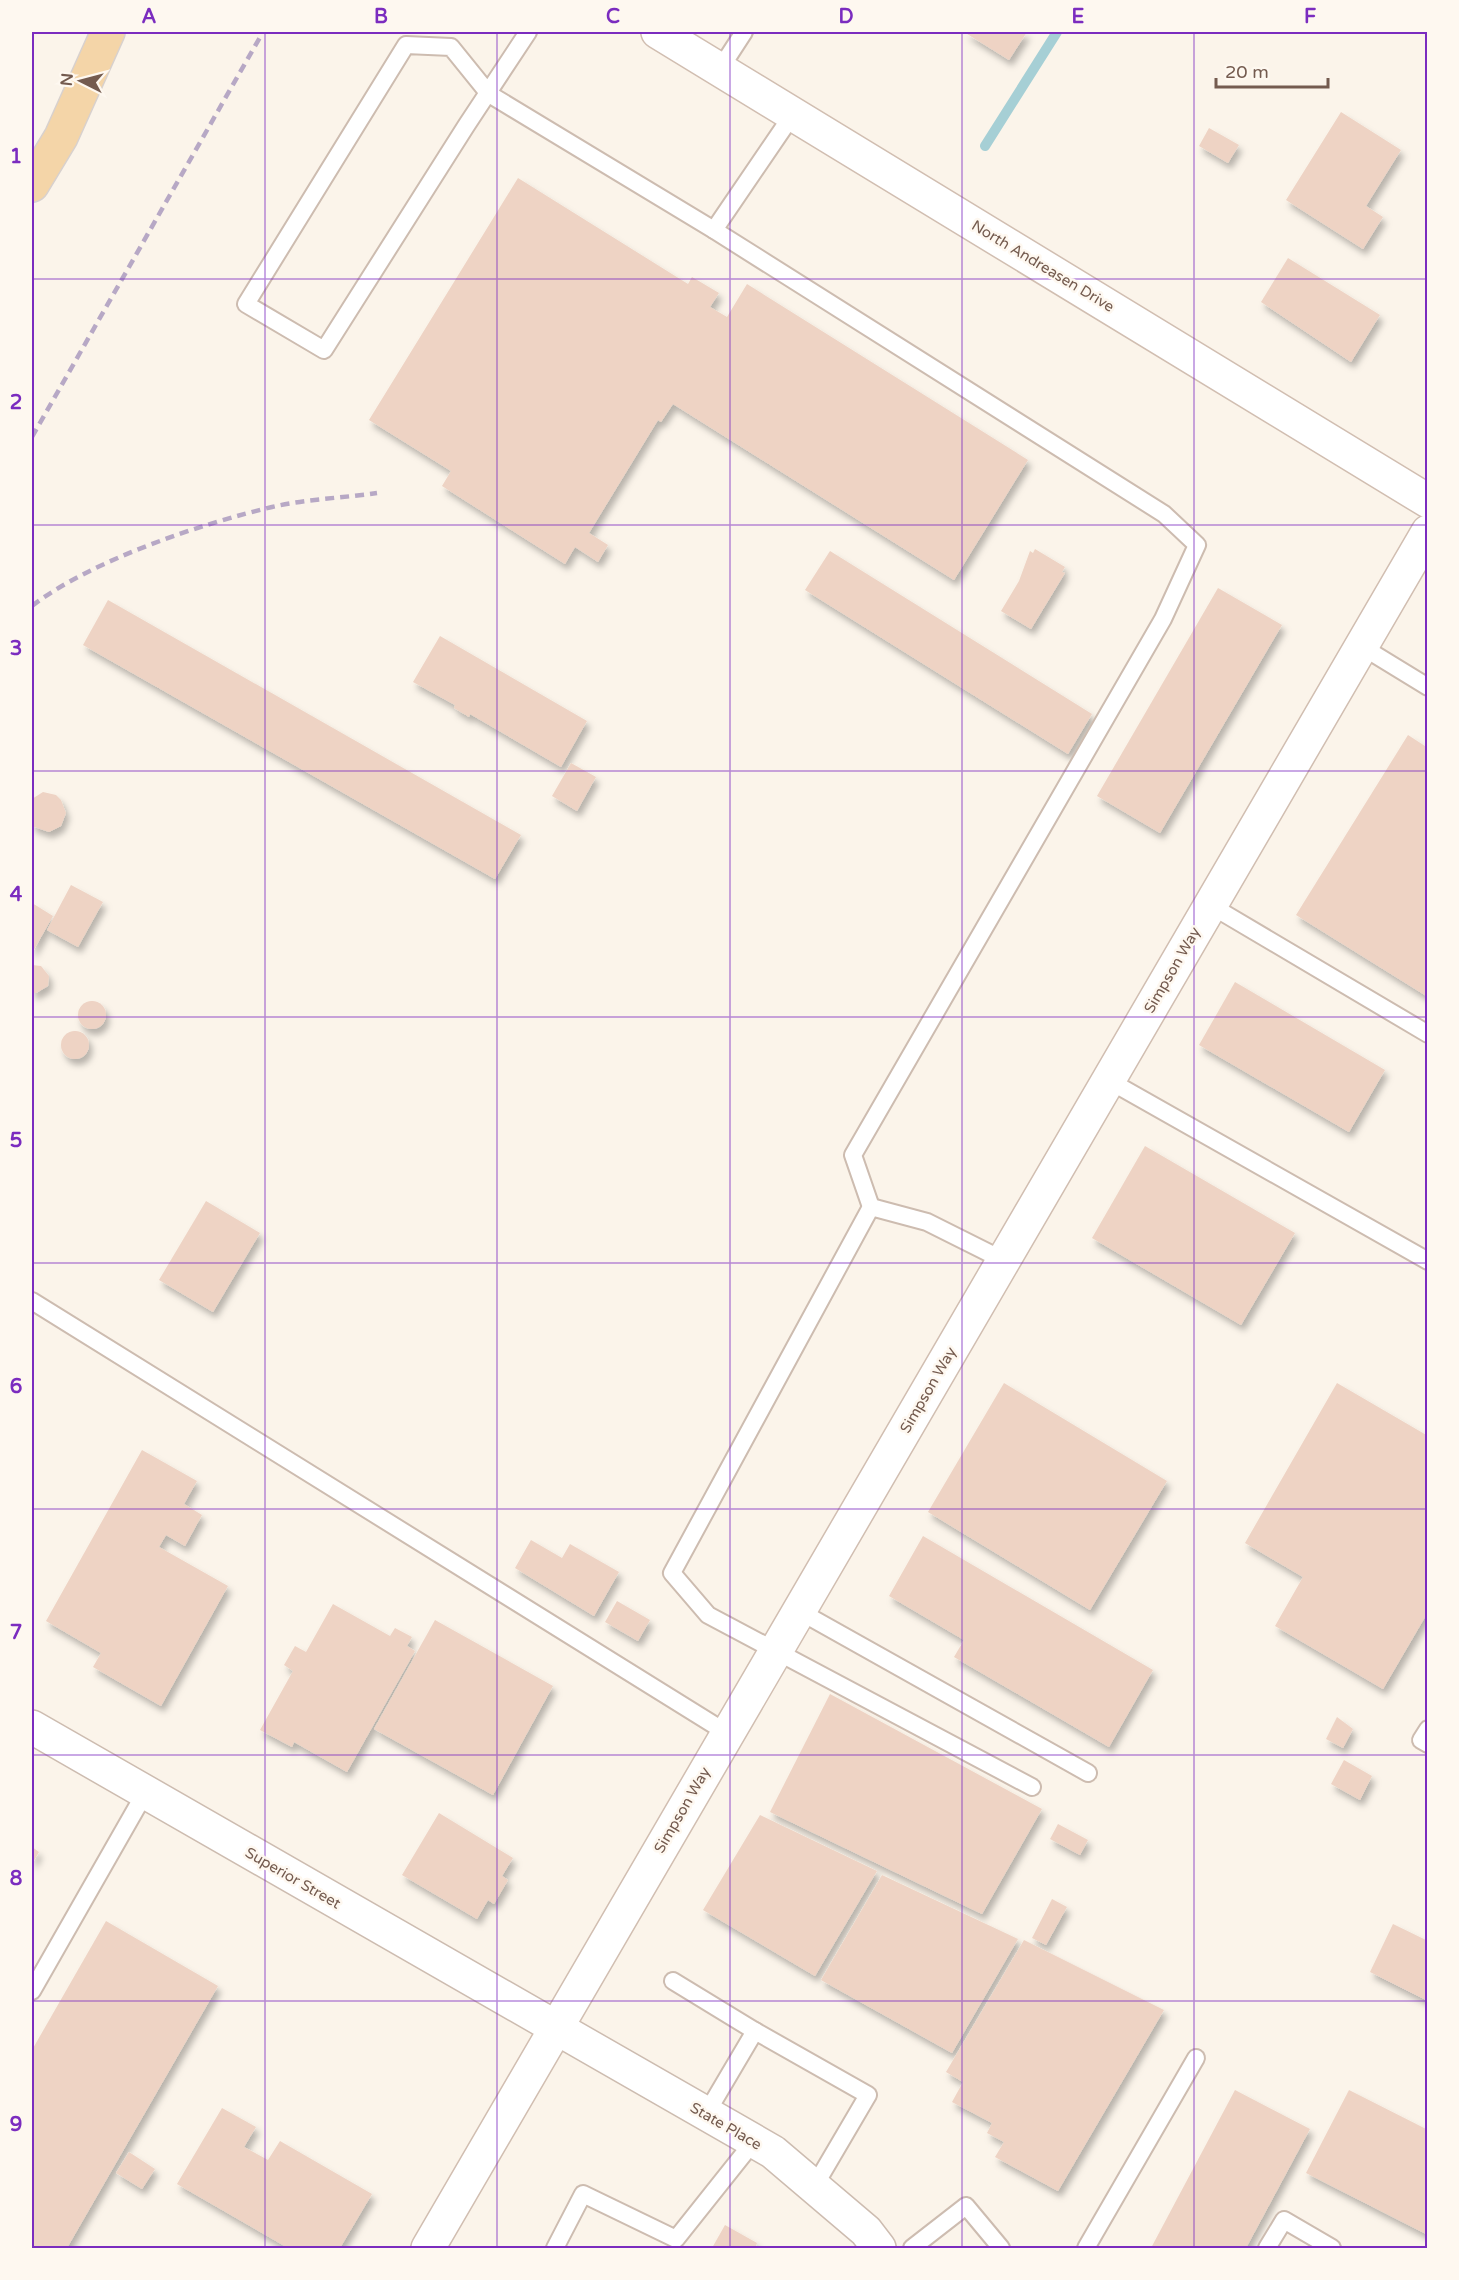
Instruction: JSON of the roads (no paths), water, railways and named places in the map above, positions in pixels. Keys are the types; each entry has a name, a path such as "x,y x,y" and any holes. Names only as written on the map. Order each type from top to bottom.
{"main road":[{"path":"32,185 61,137 108,32"}],"street":[{"name":"North Andreasen Drive","path":"658,32 1428,501"},
{"name":"Simpson Way","path":"428,2248 1428,532"},
{"name":"Superior Street","path":"32,1727 554,2029"},
{"name":"State Place","path":"554,2029 773,2152 866,2231 879,2248"}],"lane":[{"path":"528,32 489,94 324,350 246,304 406,45 451,47 489,94 714,230 1164,514 1197,545 1163,618 853,1155 871,1207 672,1573 708,1615 1032,1787"},
{"path":"720,69 744,32"},
{"path":"714,230 793,114"},
{"path":"1361,646 1428,687"},
{"path":"1210,905 1428,1034"},
{"path":"1108,1080 1428,1262"},
{"path":"871,1207 927,1222 1003,1260"},
{"path":"32,1301 727,1733"},
{"path":"800,1611 1088,1773"},
{"path":"1428,1729 1421,1740 1428,1744"},
{"path":"32,1991 145,1793"},
{"path":"674,1981 755,2031 868,2095 814,2187"},
{"path":"706,2114 755,2031"},
{"path":"1086,2248 1196,2058"},
{"path":"555,2248 584,2194 676,2239 754,2141"},
{"path":"912,2248 966,2206 1001,2248"},
{"path":"1267,2248 1284,2220 1332,2248"}],"waterway":[{"path":"985,146 1057,32"}],"railway":[{"path":"32,437 263,32"},
{"path":"32,606 56,590 114,559 212,523 285,504 377,493"}]}
